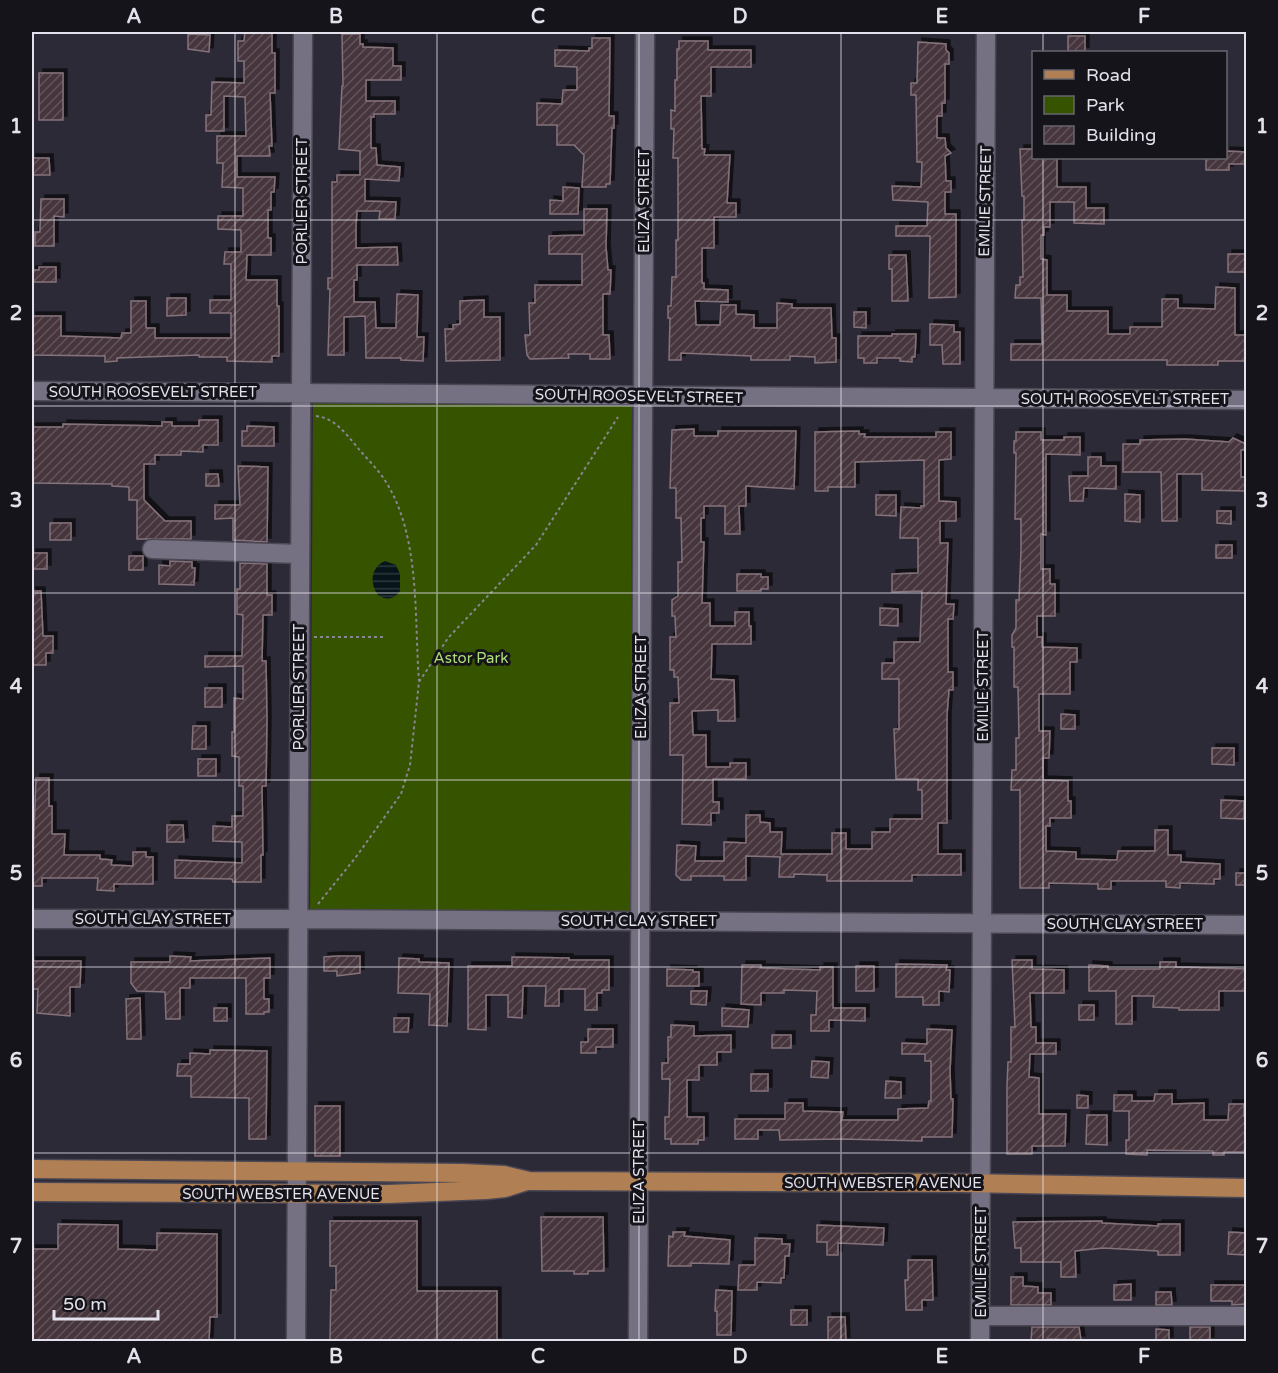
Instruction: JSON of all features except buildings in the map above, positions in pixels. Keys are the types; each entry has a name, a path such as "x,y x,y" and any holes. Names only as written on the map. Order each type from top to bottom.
{"main road":[{"name":"SOUTH WEBSTER AVENUE","path":"32,1168 504,1174 529,1181 1243,1186"},
{"name":"SOUTH WEBSTER AVENUE","path":"32,1192 388,1194 486,1190 505,1188 529,1181"}],"street":[{"name":"PORLIER STREET","path":"296,1341 296,1172 305,914 300,554 303,32"},
{"name":"ELIZA STREET","path":"638,1341 645,32"},
{"name":"EMILIE STREET","path":"980,1341 986,32"},
{"name":"SOUTH ROOSEVELT STREET","path":"32,391 1246,400"},
{"path":"152,549 300,554"},
{"name":"SOUTH CLAY STREET","path":"32,919 305,914 640,921 1246,925"},
{"path":"980,1316 1246,1316"}],"path":[{"path":"305,914 356,857 401,794 410,765 419,682 416,603 402,515 385,480 339,425 325,417 316,416"},
{"path":"419,682 448,638 536,545 618,417"},
{"path":"314,637 383,637"}],"green space":[{"name":"Astor Park","path":"313,402 632,404 630,914 310,911"}],"shaded area":[{"path":"385,561 396,565 400,574 400,591 390,598 378,595 373,585 374,571"}]}
